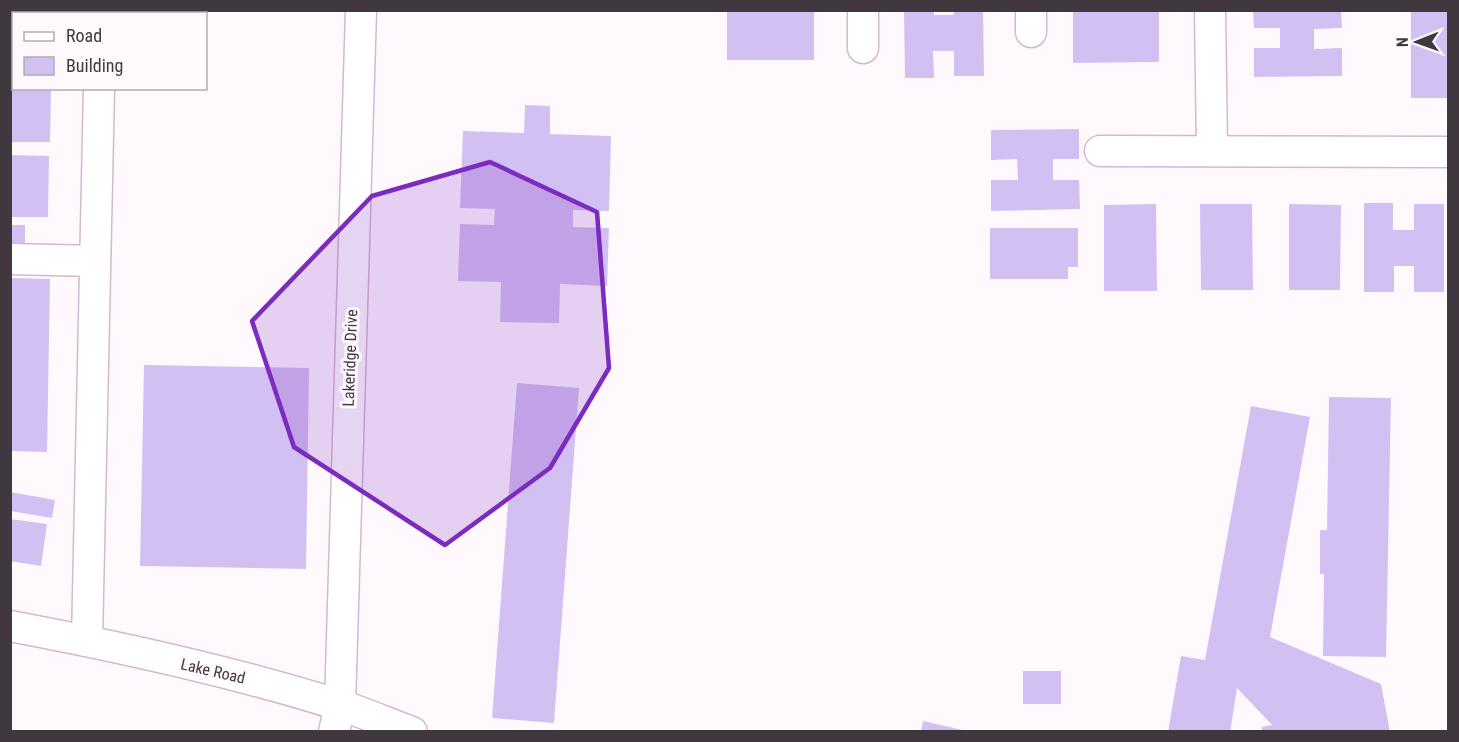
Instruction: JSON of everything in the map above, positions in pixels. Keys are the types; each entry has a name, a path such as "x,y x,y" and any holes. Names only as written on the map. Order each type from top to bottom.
{"street":[{"name":"Lakeridge Drive","path":"337,718 361,10"},
{"path":"863,10 863,48"},
{"path":"1210,10 1212,151"},
{"path":"87,641 99,90"},
{"path":"1100,151 1449,152"},
{"path":"10,259 95,261"},
{"name":"Lake Road","path":"10,626 87,641 252,680 337,718 412,732"}],"highlighted area":[{"path":"490,162 597,212 609,368 550,468 445,545 294,447 252,321 372,196"}],"building":[{"path":"10,10 52,10 52,12 12,12 12,90 51,90 50,142 10,142"},
{"path":"727,10 814,10 814,60 727,60"},
{"path":"904,10 934,10 934,15 954,15 953,10 983,10 984,76 954,76 954,51 933,51 934,78 905,78"},
{"path":"1253,10 1341,10 1342,28 1314,29 1314,49 1342,48 1342,76 1254,77 1254,48 1280,48 1280,28 1254,28"},
{"path":"1073,12 1159,12 1159,62 1073,63"},
{"path":"1411,12 1448,12 1448,98 1411,98"},
{"path":"525,105 550,106 550,134 611,136 609,211 573,210 573,227 609,228 607,286 560,284 559,323 500,322 501,282 458,281 460,224 494,225 495,209 460,208 463,131 524,133"},
{"path":"1079,129 1079,159 1053,159 1053,180 1079,180 1080,209 991,211 991,180 1018,180 1017,159 991,160 991,130"},
{"path":"10,155 49,156 48,217 10,217"},
{"path":"1364,203 1393,203 1393,230 1414,230 1414,204 1444,204 1444,292 1414,292 1414,266 1394,266 1394,292 1364,292"},
{"path":"1156,204 1157,291 1104,291 1104,205"},
{"path":"1200,204 1252,204 1253,290 1201,290"},
{"path":"1289,204 1341,205 1340,290 1289,290"},
{"path":"10,225 25,225 25,244 10,244"},
{"path":"990,228 1078,228 1078,267 1068,267 1068,279 990,279"},
{"path":"10,278 50,279 47,452 10,451"},
{"path":"144,365 309,368 306,569 140,566"},
{"path":"517,383 579,388 554,723 492,718"},
{"path":"1329,397 1391,398 1386,657 1323,656 1324,574 1320,574 1320,530 1327,530"},
{"path":"1251,406 1310,417 1270,637 1381,684 1390,732 1261,732 1262,727 1272,725 1237,688 1230,732 1168,732 1181,656 1205,660"},
{"path":"10,492 55,500 52,518 10,511"},
{"path":"10,519 47,524 41,566 10,561"},
{"path":"1023,671 1061,671 1061,704 1023,704"},
{"path":"923,721 967,731 967,732 921,732"}]}
